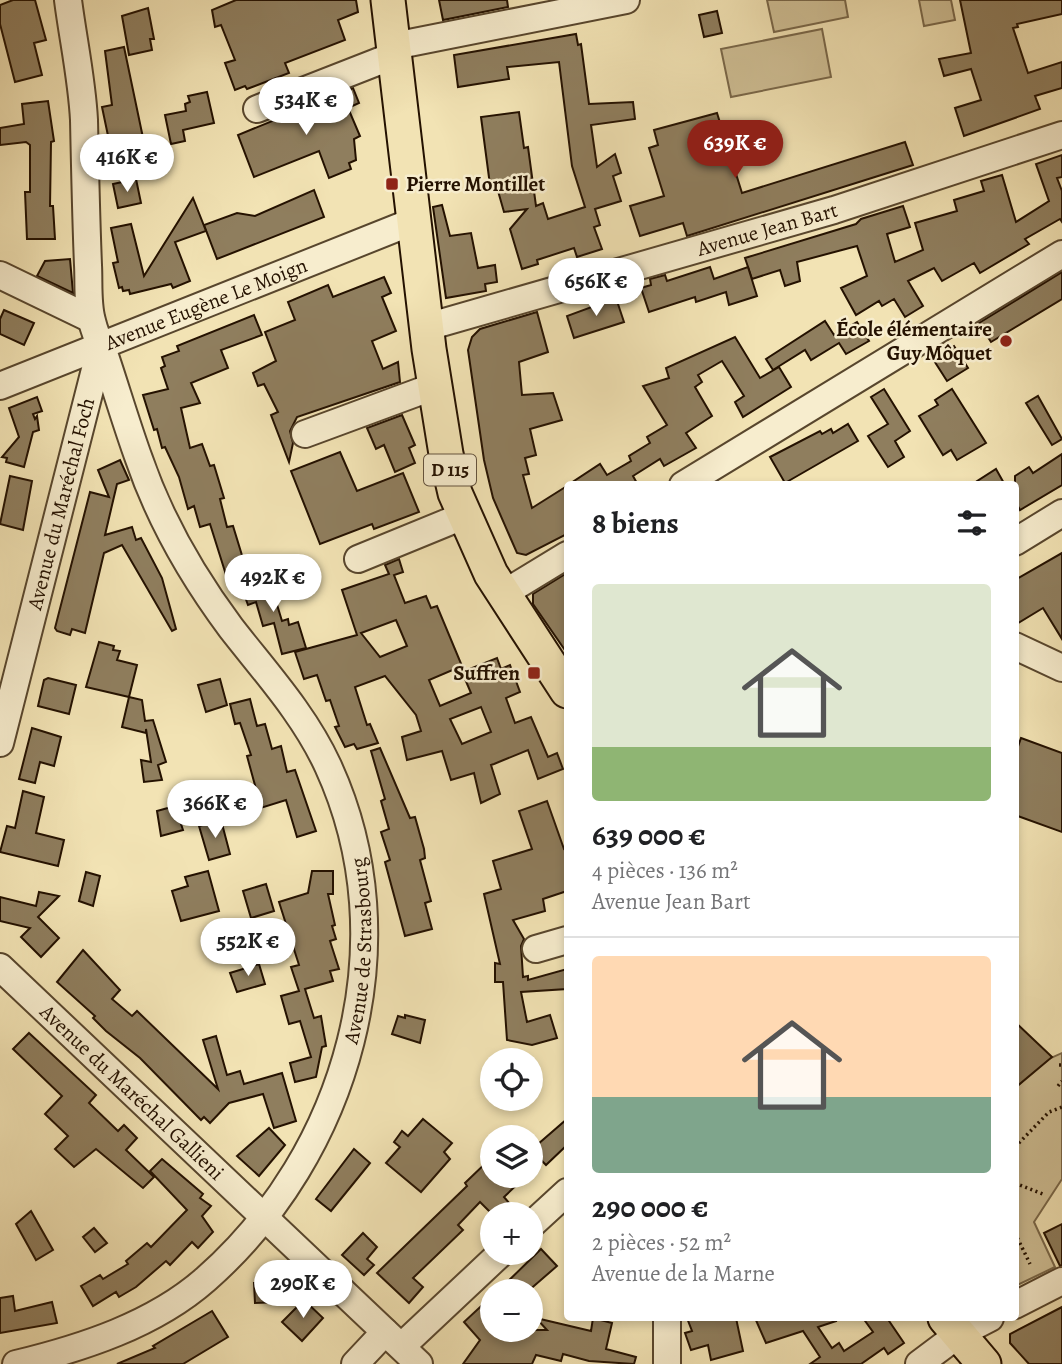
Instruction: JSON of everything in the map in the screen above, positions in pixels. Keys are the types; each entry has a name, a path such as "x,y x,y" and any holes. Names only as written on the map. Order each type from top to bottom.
{"main road":[{"name":"D 115","path":"388,0 427,327 446,454 463,516 478,551 564,686"},
{"path":"952,1326 984,1364"}],"street":[{"name":"Avenue de Strasbourg","path":"16,1364 73,1351 174,1302 205,1280 265,1218 307,1156 340,1082 361,992 365,949 362,885 354,843 326,761 303,720 196,578 165,521 145,475 91,319 84,114 68,0"},
{"path":"257,109 395,50 626,0"},
{"name":"Avenue Jean Bart","path":"427,327 835,210 1062,135"},
{"name":"Avenue Eugène Le Moign","path":"0,386 414,221"},
{"path":"689,481 1062,254"},
{"path":"0,275 91,319"},
{"name":"Avenue du Maréchal Foch","path":"0,743 101,346"},
{"path":"305,434 435,386"},
{"path":"89,389 116,389"},
{"path":"1019,540 1062,513"},
{"path":"358,559 463,516"},
{"path":"503,594 564,557"},
{"path":"1019,648 1062,668"},
{"path":"536,949 564,941"},
{"name":"Avenue du Maréchal Gallieni","path":"0,967 402,1347"},
{"path":"543,1214 564,1195"},
{"path":"355,1364 402,1347 488,1265"},
{"path":"1019,1303 1062,1280"},
{"path":"667,1321 667,1364"},
{"path":"919,1364 952,1326 976,1321"}],"path":[{"path":"1058,1086 1062,1081"},
{"path":"1019,1142 1049,1112 1062,1107"},
{"path":"1019,1185 1045,1195"},
{"path":"1019,1241 1030,1264"}],"shaded area":[{"path":"767,0 845,0 848,17 774,32"},
{"path":"919,0 951,0 955,20 924,26"},
{"path":"822,29 831,77 731,97 721,49"},
{"path":"1062,1053 1062,1179 1034,1222 1055,1267 1019,1284 1019,1084 1044,1061"}],"building":[{"path":"13,0 35,0 46,40 34,43 42,75 15,82 0,24 0,5"},
{"path":"236,0 356,0 358,12 338,20 345,40 285,63 289,73 247,89 245,86 235,90 225,63 235,60 221,25 215,27 212,10"},
{"path":"439,0 507,0 508,7 443,20"},
{"path":"960,0 1062,0 1062,14 1017,24 1018,27 1013,28 1028,73 1062,62 1062,88 1035,96 1040,109 964,136 955,108 981,100 971,69 944,76 939,59 971,53"},
{"path":"148,8 154,39 150,39 152,50 129,55 122,16"},
{"path":"717,11 722,33 704,37 699,15"},
{"path":"576,34 578,45 581,44 589,104 633,102 635,119 591,125 597,167 615,154 621,173 613,176 621,201 595,209 600,225 594,227 602,249 577,257 574,248 537,260 538,264 522,269 510,229 527,209 504,212 496,184 490,185 481,117 519,112 524,148 528,147 536,206 543,203 548,219 585,207 572,166 559,62 507,67 509,79 458,87 454,55"},
{"path":"124,47 151,176 127,181 120,148 111,150 102,107 112,105 105,51"},
{"path":"353,88 359,103 348,108 360,136 354,139 356,160 349,163 351,169 329,178 319,151 254,177 238,135"},
{"path":"207,92 214,123 183,130 185,141 171,144 165,115 186,111 185,104 190,102 188,96"},
{"path":"48,101 54,141 51,142 50,206 53,206 55,239 27,239 25,192 30,192 30,145 26,142 0,145 0,128 24,124 22,104"},
{"path":"717,113 742,193 905,142 913,165 687,236 683,223 640,236 630,206 664,196 649,148 658,145 654,130"},
{"path":"1062,155 1062,177 1057,178 1062,191 1062,222 1060,219 1025,239 1029,244 980,273 974,263 942,281 934,268 908,281 923,306 905,317 894,299 882,306 879,301 856,315 841,288 867,276 857,246 797,262 800,281 785,286 780,270 752,279 745,258 856,224 861,219 903,206 910,227 887,234 895,262 923,250 915,223 957,211 954,200 984,191 981,181 1002,175 1016,222 1049,201 1036,164"},
{"path":"136,179 141,203 118,208 113,184"},
{"path":"314,190 324,217 217,259 204,225 237,213 255,216"},
{"path":"193,198 206,231 175,242 190,281 173,288 171,284 130,294 129,290 123,291 122,287 119,288 113,263 118,262 111,228 131,224 144,276"},
{"path":"442,205 450,236 471,233 478,268 495,265 497,282 485,284 486,291 446,298 433,207"},
{"path":"70,259 73,293 37,276 45,261"},
{"path":"710,267 714,279 748,267 757,296 729,305 726,292 696,302 695,297 649,312 641,288 651,285 650,279 665,275 667,281"},
{"name":"École élémentaire Guy Môquet","path":"1062,272 1062,299 991,342 979,323"},
{"path":"384,277 391,293 382,297 396,331 372,341 383,369 398,362 400,382 297,417 290,431 293,443 289,462 271,415 278,412 264,384 258,386 253,373 276,361 265,332 295,320 288,302 328,285 333,297"},
{"path":"616,298 624,322 574,338 567,316"},
{"path":"4,310 34,323 24,345 0,334 0,319"},
{"path":"537,312 548,352 519,362 522,395 553,393 562,420 530,429 536,455 525,458 529,474 523,475 532,508 564,488 564,536 526,555 517,553 493,498 484,460 468,350 472,337 480,329"},
{"path":"254,315 262,335 221,350 228,368 191,383 200,403 181,408 190,448 202,444 210,466 214,465 224,498 220,499 227,527 233,526 248,575 233,579 232,576 227,578 210,524 200,527 194,506 188,509 179,477 165,447 162,448 157,429 154,430 143,395 168,389 161,368 165,366 162,357 179,351 177,346"},
{"path":"825,321 834,335 857,322 869,341 846,354 839,343 811,360 805,350 773,370 766,359"},
{"path":"735,337 760,378 779,367 791,387 743,417 735,402 744,396 722,361 698,375 702,382 695,387 712,416 686,433 696,448 664,466 660,459 633,476 636,481 574,481 600,464 607,475 631,461 629,456 650,443 647,437 667,425 643,386 669,378 666,368"},
{"path":"954,346 968,368 947,381 933,359"},
{"path":"884,389 910,431 895,441 904,457 888,467 868,436 888,424 871,397"},
{"path":"952,389 986,443 957,460 951,450 943,455 919,416 938,405 935,400"},
{"path":"1038,396 1062,439 1052,445 1026,403"},
{"path":"37,397 42,411 33,414 35,419 37,416 39,430 33,432 24,467 6,462 7,458 2,457 19,437 9,408"},
{"path":"402,415 415,445 409,448 415,463 395,472 384,445 376,449 367,428"},
{"path":"848,424 858,441 788,481 784,481 770,457 820,431 822,434 831,429 833,433"},
{"path":"340,452 357,491 403,473 419,512 374,529 372,524 320,544 291,471"},
{"path":"1062,454 1062,485 1020,510 1019,481 1015,481 1015,476 1029,467 1033,473"},
{"path":"120,460 129,480 117,484 105,535 132,527 136,540 141,538 162,578 176,629 172,631 122,545 104,553 85,633 72,629 70,635 57,631 55,628 90,492 109,497 98,470"},
{"path":"996,469 1003,481 977,481"},
{"path":"10,476 32,481 23,530 0,524"},
{"path":"1062,553 1062,639 1043,608 1019,623 1019,578"},
{"path":"399,559 403,572 394,575 405,603 426,596 431,608 437,606 462,666 429,680 440,706 471,693 462,672 497,658 501,669 510,665 520,692 506,698 515,723 531,717 548,757 557,753 563,769 538,779 528,750 491,765 500,794 481,803 474,773 451,780 442,751 407,760 402,737 421,731 416,715 385,676 355,687 367,725 370,724 378,743 357,749 354,744 345,747 335,727 339,726 330,700 326,701 317,675 304,679 295,652 357,635 342,590 389,574 385,565","holes":["396,620 407,646 380,657 361,633","481,707 491,732 462,744 450,719"]},
{"path":"268,575 282,621 288,619 289,625 298,622 306,648 282,654 274,623 263,626 256,602 248,605 240,583"},
{"path":"564,575 564,649 533,604 533,594"},
{"path":"99,642 114,646 113,650 120,651 117,660 137,665 129,697 86,687"},
{"path":"48,678 76,685 69,714 38,706 44,680"},
{"path":"220,679 227,705 206,712 198,685"},
{"path":"129,697 142,700 145,721 153,720 166,762 158,765 162,780 144,782 141,760 151,762 146,729 146,733 122,727"},
{"path":"250,699 257,726 265,724 272,749 281,746 287,772 295,770 316,831 297,837 286,800 228,818 222,799 256,789 247,756 251,755 240,723 235,724 230,704"},
{"path":"32,728 61,737 54,766 40,762 35,783 19,779"},
{"path":"1021,738 1062,753 1062,832 1019,816"},
{"path":"380,748 410,818 415,817 424,849 425,858 420,860 431,901 425,903 432,929 405,936 385,862 390,860 381,832 389,829 381,801 385,799 371,751"},
{"path":"23,791 44,797 36,833 64,840 58,866 0,852 7,826 15,828"},
{"path":"547,801 564,849 564,892 543,899 545,911 513,920 524,939 521,946 523,977 528,976 528,980 564,970 564,989 521,992 527,1022 550,1015 557,1038 532,1045 507,1040 503,982 495,982 495,963 500,964 484,894 501,889 493,861 532,849 519,811"},
{"path":"175,806 183,830 161,836 157,811"},
{"path":"221,820 230,854 209,860 199,826"},
{"path":"208,871 219,911 181,921 172,891 188,886 185,877"},
{"path":"312,871 333,871 333,894 328,894 336,939 330,941 339,969 330,971 333,981 305,989 314,1018 321,1016 326,1046 322,1047 316,1077 295,1082 290,1063 311,1057 300,1021 289,1024 281,996 299,991 291,967 299,965 279,902 308,893"},
{"path":"86,872 100,876 93,906 79,901"},
{"path":"266,884 274,911 251,918 243,891"},
{"path":"39,892 59,896 38,917 59,938 41,957 21,937 30,928 0,921 0,897 36,906"},
{"path":"83,950 120,990 112,999 132,1016 137,1011 218,1089 203,1040 216,1036 227,1075 240,1071 244,1084 282,1073 296,1121 274,1128 263,1094 229,1103 210,1123 204,1117 201,1120 140,1058 106,1031 93,1018 95,1016 57,982"},
{"path":"259,964 265,984 237,992 230,973"},
{"path":"405,1015 425,1020 420,1043 392,1034 398,1016 405,1018"},
{"path":"1019,1026 1052,1057 1019,1085"},
{"path":"29,1033 96,1095 89,1103 118,1131 124,1125 137,1138 126,1150 154,1177 143,1188 96,1149 74,1167 55,1149 68,1136 45,1114 62,1096 13,1049"},
{"path":"423,1119 452,1143 444,1152 450,1159 421,1192 386,1163 400,1147 394,1142 402,1131 408,1136"},
{"path":"564,1122 564,1148 546,1165 543,1162 543,1140"},
{"path":"269,1128 285,1145 259,1176 237,1156"},
{"path":"354,1149 370,1163 331,1211 316,1199"},
{"path":"162,1159 203,1194 200,1198 211,1206 202,1216 213,1232 198,1248 192,1242 170,1265 166,1261 136,1287 119,1297 116,1292 93,1306 81,1286 100,1275 103,1279 128,1264 126,1261 147,1243 151,1247 187,1210 150,1171"},
{"path":"480,1169 480,1188 513,1188 504,1197 508,1202 480,1202 458,1225 463,1230 413,1278 423,1287 409,1303 377,1273 467,1186 465,1183"},
{"path":"31,1211 53,1250 36,1260 16,1224"},
{"path":"1062,1224 1062,1265 1060,1266 1044,1233"},
{"path":"94,1228 107,1243 95,1252 83,1237"},
{"path":"363,1233 377,1247 367,1259 374,1265 364,1275 342,1255"},
{"path":"543,1251 557,1266 542,1279 510,1279 525,1265 543,1265"},
{"path":"280,1282 280,1302 255,1303 254,1283"},
{"path":"13,1296 15,1311 52,1302 57,1323 0,1333 0,1298"},
{"path":"304,1300 323,1318 302,1341 282,1322"},
{"path":"480,1307 480,1340 464,1322"},
{"path":"1062,1307 1062,1364 1029,1364 1010,1343 1010,1334"},
{"path":"212,1311 228,1337 183,1364 117,1364 155,1348 153,1346"},
{"path":"543,1320 591,1331 593,1321 612,1323 606,1349 636,1357 634,1364 589,1361 563,1354 561,1361 536,1355 532,1364 463,1364 480,1340 543,1342 543,1330 547,1330 543,1326"},
{"path":"688,1321 737,1321 743,1351 711,1360 708,1345 691,1350 685,1333 692,1331"},
{"path":"756,1321 836,1321 818,1327 832,1348 839,1343 844,1351 873,1332 865,1321 889,1321 904,1343 888,1354 884,1348 861,1364 810,1364 820,1357 803,1331 766,1343"}],"place":[{"name":"Pierre Montillet","path":"392,184"},
{"name":"École élémentaire Guy Môquet","path":"1006,341"},
{"name":"Suffren","path":"534,673"}]}
